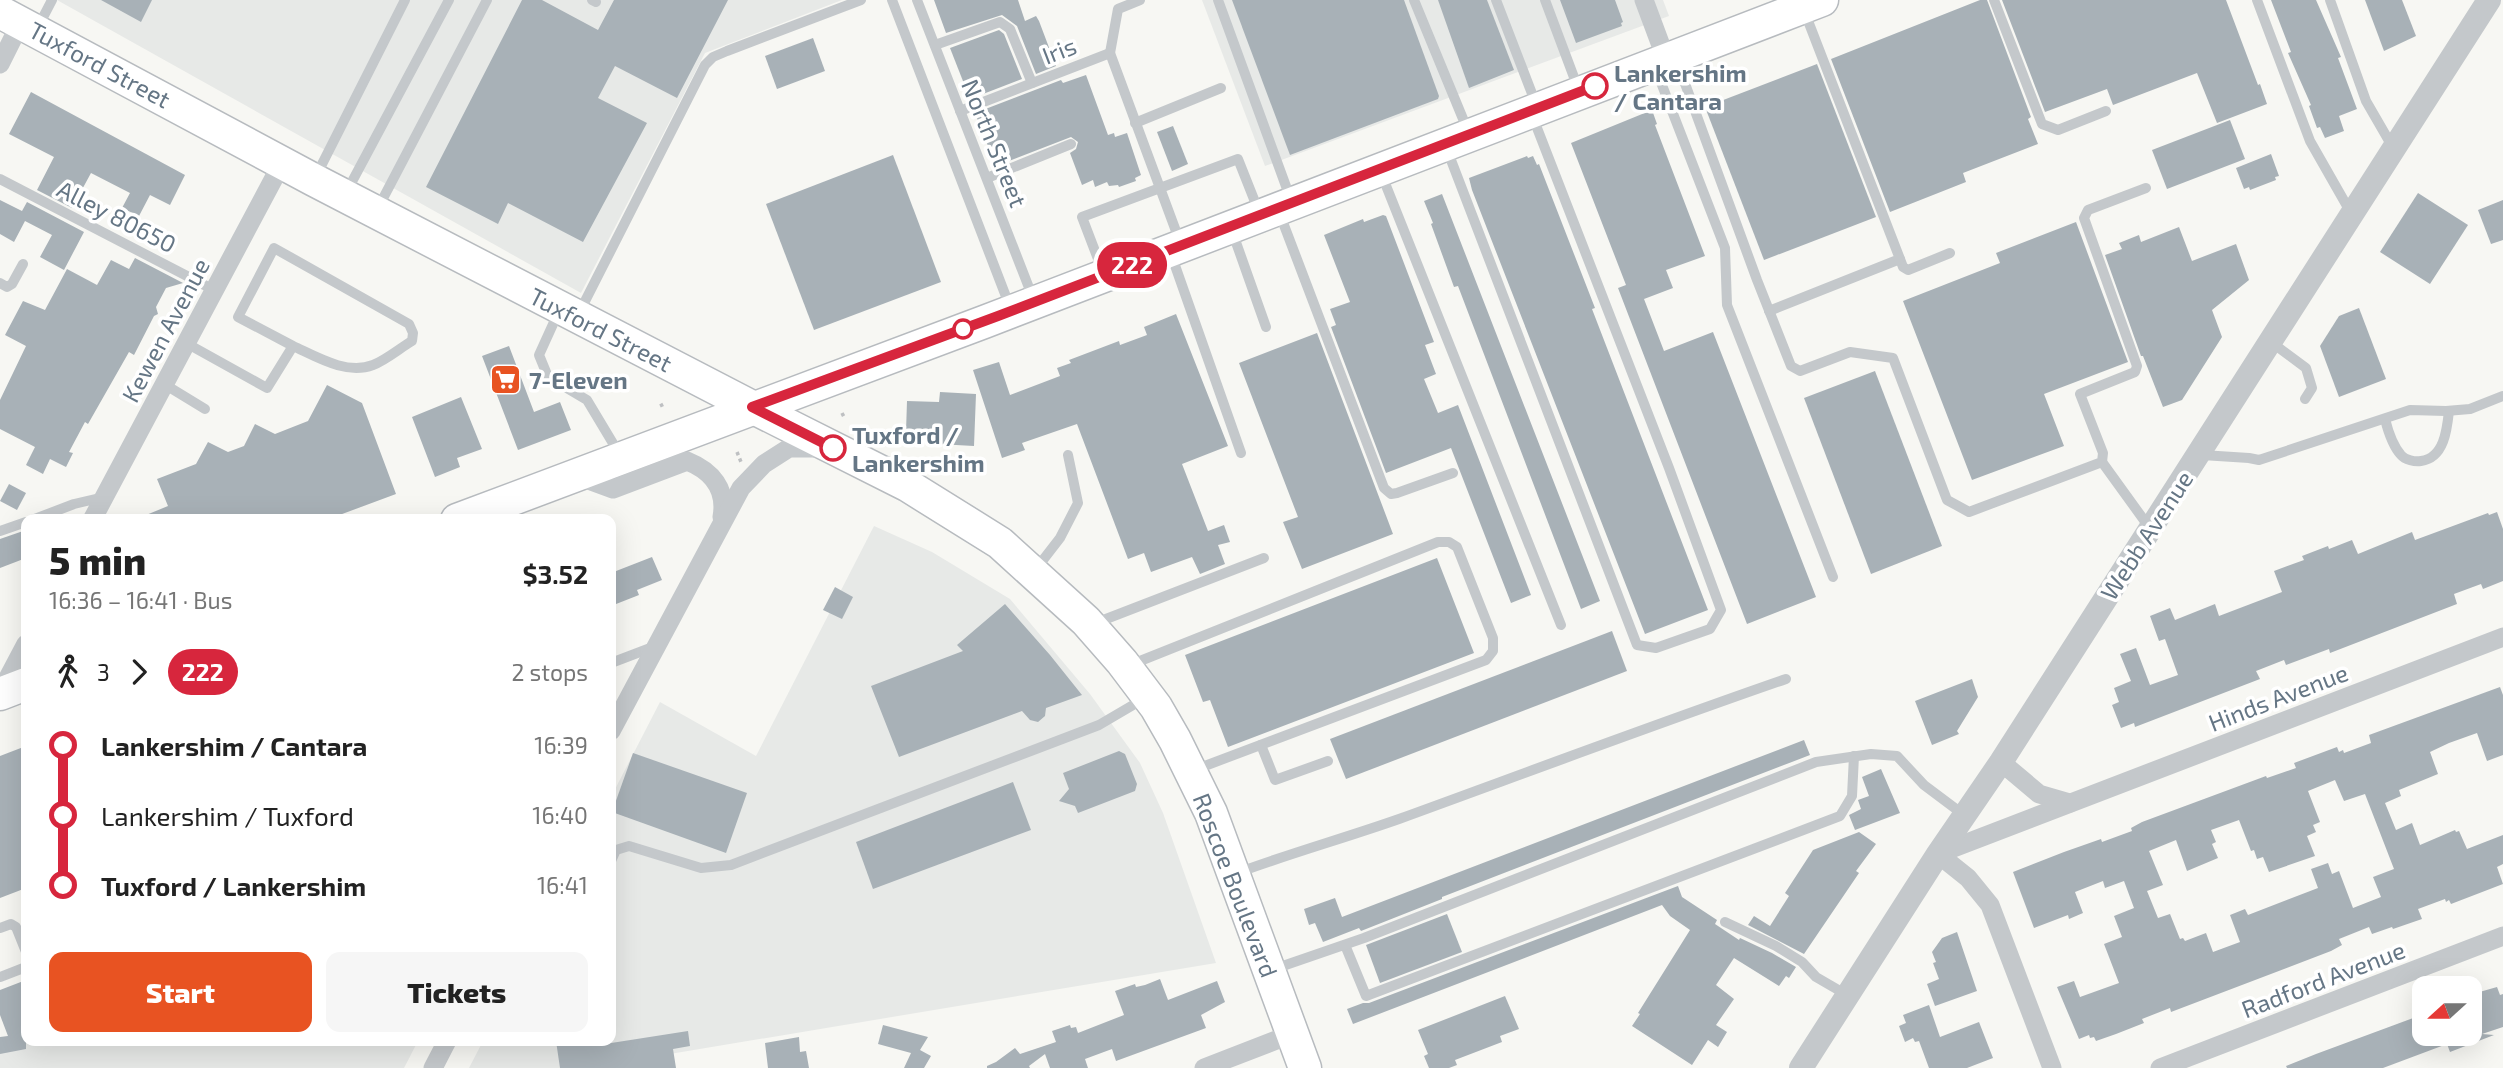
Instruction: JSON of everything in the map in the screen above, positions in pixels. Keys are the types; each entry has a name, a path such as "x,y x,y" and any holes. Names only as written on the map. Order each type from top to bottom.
{"main road":[{"path":"473,514 1813,4"},
{"name":"Tuxford Street","path":"19,21 314,180 752,407 843,426 906,485 960,516 1034,572 1090,625 1152,701"},
{"path":"0,694 21,686"},
{"name":"Roscoe Boulevard","path":"1152,701 1211,813 1305,1068"}],"street":[{"path":"1643,0 1665,59"},
{"name":"Webb Avenue","path":"1801,1068 1938,854 2001,762 2489,0"},
{"path":"0,64 19,21"},
{"name":"Kewen Avenue","path":"95,514 282,163"},
{"path":"616,722 741,488 756,470 772,457 843,426"},
{"path":"575,475 614,489 687,461 708,473 721,491 724,506 721,522"},
{"name":"Hinds Avenue","path":"1938,854 2503,637"},
{"path":"0,694 21,654"},
{"path":"2001,762 2039,794 2070,803"},
{"path":"1938,854 1968,878 1990,905 2052,1068"},
{"name":"Radford Avenue","path":"2160,1068 2503,936"},
{"path":"1205,1068 1292,1034"},
{"path":"433,1068 444,1046"}],"lane":[{"path":"19,21 52,0"},
{"path":"314,180 405,0"},
{"path":"344,195 449,0"},
{"path":"376,212 486,0"},
{"path":"621,457 587,400 548,377 539,355 569,312 705,65 713,57 727,51 861,0"},
{"path":"892,0 1023,306"},
{"name":"North Street","path":"917,0 987,178 1023,306"},
{"name":"Iris","path":"960,111 1110,53 1118,9 1140,0"},
{"path":"1218,0 1277,209 1384,488 1391,494 1397,494 1453,473"},
{"path":"1414,0 1457,140 1637,645 1656,648 1710,629 1721,610 1534,110 1496,0"},
{"path":"1545,0 1580,92"},
{"path":"1994,0 2042,124 2058,130 2106,111"},
{"path":"2257,0 2310,141 2352,215"},
{"path":"2330,0 2367,101 2394,150"},
{"path":"1813,4 1903,267 1908,270 1950,253"},
{"path":"934,45 1000,22 1010,29 1032,83"},
{"path":"1110,53 1159,187 1241,453"},
{"path":"1665,59 1791,366 1800,372 1850,352 1893,359 1947,500 1969,512 2102,462"},
{"path":"1665,59 1725,248 1727,305 1833,577"},
{"path":"1135,123 1221,88"},
{"path":"987,178 1072,144"},
{"path":"1105,275 1082,217 1159,187 1238,159 1277,209"},
{"path":"1379,170 1561,625"},
{"name":"Alley 80650","path":"0,179 214,290"},
{"path":"2146,188 2088,210 2084,218 2137,366 2134,372 2080,394 2103,453 2102,462 2150,529"},
{"path":"1231,227 1266,327"},
{"path":"274,248 409,324 413,333 412,341 374,365 357,368 344,367 293,346 238,317 274,248"},
{"path":"1769,311 1900,259"},
{"path":"0,283 7,287 12,284 23,264"},
{"path":"2270,342 2306,368 2312,388 2305,399"},
{"path":"186,343 267,388 293,346"},
{"path":"164,384 205,409"},
{"path":"2198,455 2249,457 2259,460 2410,410 2470,409 2503,396"},
{"path":"2385,419 2390,438 2402,457 2416,462 2427,460 2440,450 2448,427 2449,411"},
{"path":"1034,572 1060,538 1078,503 1068,455"},
{"path":"48,514 104,497"},
{"path":"0,531 21,524"},
{"path":"1126,666 1438,542 1449,542 1457,547 1493,638 1493,651 1486,660 1191,771"},
{"path":"1090,625 1264,558"},
{"path":"616,661 656,646"},
{"path":"1234,875 1289,853 1395,820 1786,679"},
{"path":"616,850 629,846 701,868 732,864 1099,725 1152,701"},
{"path":"1261,745 1275,780 1328,761"},
{"path":"1269,971 1345,945 1816,762 1871,754 1898,756 1924,785 1965,815"},
{"path":"1345,945 1366,996 1840,816 1852,796 1854,756"},
{"path":"1725,922 1776,946 1802,962 1816,977 1847,995"},
{"path":"0,928 11,924 16,927 21,940"},
{"path":"0,977 21,969"}],"path":[{"path":"660,406 666,403"},
{"path":"842,413 843,426"},
{"path":"737,452 741,462"}],"shaded area":[{"path":"57,0 842,0 705,53 581,293"},
{"path":"1202,0 1663,0 1669,16 1265,166"},
{"path":"874,526 932,552 1010,599 1090,694 1140,763 1163,813 1216,963 586,1068 469,1068 480,1046 616,1046 616,787 660,702 756,756"},
{"path":"21,1034 21,1046 415,1046 404,1068 0,1068 0,1038"}],"building":[{"path":"101,0 152,0 141,22"},
{"path":"522,0 542,0 598,30 614,0 728,0 677,98 615,66 598,98 647,123 583,242 508,203 498,224 426,187"},
{"path":"934,0 1018,0 1025,21 1036,16 1039,21 1056,66 1036,74 1017,26 1002,15 946,33"},
{"path":"1232,0 1404,0 1438,99 1290,155"},
{"path":"1438,0 1487,0 1514,70 1469,88"},
{"path":"1560,0 1615,0 1622,26 1576,43"},
{"path":"1980,0 1987,0 2031,117 2028,119 2038,144 1963,173 1966,182 1890,212 1831,59"},
{"path":"2002,0 2226,0 2267,104 2217,123 2197,73 2113,105 2107,89 2045,112"},
{"path":"2271,0 2316,0 2341,57 2338,58 2357,109 2339,116 2344,131 2325,138 2320,127 2317,128 2309,106 2311,105 2288,53 2291,52"},
{"path":"2365,0 2402,0 2416,36 2384,51"},
{"path":"999,30 1004,34 1022,79 970,99 950,48"},
{"path":"813,38 825,71 777,89 765,56"},
{"path":"1817,64 1876,217 1764,260 1705,107"},
{"path":"1086,75 1108,135 1114,133 1115,137 1127,133 1141,175 1135,178 1136,181 1119,187 1109,186 1107,182 1095,187 1093,180 1082,185 1070,153 1076,149 1078,142 1071,137 996,166 975,113 1061,80 1063,83"},
{"path":"31,92 185,175 170,205 150,195 139,216 122,208 130,193 91,173 72,208 37,190 54,157 9,134"},
{"path":"1652,110 1657,124 1655,125 1705,256 1666,270 1673,288 1644,299 1664,351 1713,332 1816,597 1747,624 1618,288 1626,285 1571,143"},
{"path":"2230,120 2245,159 2167,189 2152,150"},
{"path":"1173,126 1188,164 1172,171 1157,132"},
{"path":"2271,154 2279,176 2275,177 2276,180 2250,190 2249,187 2244,189 2236,168"},
{"path":"893,155 941,282 814,330 766,204"},
{"path":"1533,156 1537,165 1539,164 1708,610 1645,634 1469,178"},
{"path":"2418,193 2468,225 2430,284 2380,252"},
{"path":"1442,194 1600,601 1581,609 1458,286 1454,287 1431,224 1433,223 1424,201"},
{"path":"0,200 22,211 27,202 84,232 64,270 40,257 52,235 25,221 14,242 0,234"},
{"path":"2503,200 2503,240 2491,244 2478,210"},
{"path":"1386,216 1434,342 1425,345 1436,374 1424,379 1438,413 1458,405 1531,595 1511,603 1451,448 1386,473 1331,327 1336,325 1330,309 1350,302 1324,235 1363,219 1364,222"},
{"path":"2076,222 2128,362 2044,394 2064,446 1972,480 1903,301 2000,263 1996,253"},
{"path":"2179,227 2192,261 2236,244 2249,280 2212,310 2222,337 2182,400 2163,407 2141,356 2105,255 2122,249 2119,243 2139,235 2141,242"},
{"path":"135,258 183,283 166,288 156,307 158,314 154,316 134,355 129,352 88,424 85,422 69,452 73,453 66,467 50,459 43,474 26,465 35,447 0,429 0,400 26,346 5,335 23,301 45,310 67,269 97,285 111,260 129,269"},
{"path":"2359,308 2386,379 2339,397 2320,346 2339,316"},
{"path":"1176,314 1228,446 1182,464 1208,531 1224,525 1230,542 1218,545 1225,564 1200,574 1192,557 1151,572 1144,553 1128,559 1077,424 1022,443 1025,450 1002,458 973,370 999,362 1010,395 1060,376 1057,368 1071,363 1069,360 1119,341 1120,345 1147,335 1144,327"},
{"path":"1317,333 1393,534 1302,569 1283,522 1298,517 1239,363"},
{"name":"7-Eleven","path":"509,346 534,412 560,402 571,430 518,450 482,356"},
{"path":"1875,371 1942,546 1871,574 1804,398"},
{"path":"327,385 362,403 396,494 342,514 149,514 168,506 157,479 196,464 208,442 228,452 244,446 255,424 275,434 308,421"},
{"path":"940,392 976,394 974,446 938,444 939,434 906,432 907,401 939,402"},
{"path":"461,397 482,449 457,458 460,467 435,477 412,417"},
{"path":"9,484 26,493 17,510 0,501"},
{"path":"2497,512 2503,529 2503,581 2483,589 2481,584 2454,594 2457,604 2330,653 2329,649 2286,665 2284,660 2256,671 2260,679 2135,727 2134,723 2121,728 2112,705 2119,702 2114,688 2131,681 2120,654 2136,648 2150,685 2178,675 2165,639 2159,641 2150,616 2170,608 2175,620 2215,604 2219,616 2282,592 2274,571 2304,560 2302,556 2328,546 2329,549 2352,540 2358,554 2412,532 2415,540"},
{"path":"21,532 21,560 0,568 0,539"},
{"path":"652,557 662,580 637,590 639,595 616,604 616,571"},
{"path":"1437,558 1474,653 1228,747 1210,700 1203,702 1185,655"},
{"path":"835,587 853,597 842,619 823,610"},
{"path":"1005,604 1082,695 1046,708 1045,716 1038,722 1030,720 1022,711 899,757 871,686 963,651 957,645"},
{"path":"1612,631 1627,671 1346,779 1330,739"},
{"path":"1972,679 1978,697 1957,731 1959,734 1932,745 1915,701"},
{"path":"2500,687 2503,695 2503,755 2487,761 2477,733 2449,743 2430,752 2438,774 2399,790 2401,796 2385,803 2396,830 2412,823 2420,845 2455,830 2459,831 2467,849 2503,835 2503,864 2497,867 2503,884 2451,904 2445,899 2418,909 2422,919 2393,929 2392,927 2372,934 2369,927 2339,939 2342,945 2331,951 2171,1012 2170,1008 2142,1019 2144,1023 2116,1034 2096,1041 2089,1035 2079,1039 2057,987 2074,981 2080,997 2119,983 2104,944 2122,937 2114,916 2134,908 2124,881 2105,888 2103,881 2075,892 2083,913 2069,919 2068,915 2034,928 2013,872 2101,839 2102,842 2132,831 2131,828 2142,822 2266,776 2267,778 2296,768 2294,763 2337,747 2339,752 2343,750 2344,753 2371,743 2369,735","holes":["2335,780 2344,801 2365,794 2394,869 2373,877 2381,897 2353,908 2339,871 2332,874 2328,863 2311,869 2318,888 2248,915 2245,909 2230,915 2240,942 2213,952 2206,933 2185,941 2180,939 2170,914 2158,918 2147,891 2163,885 2149,851 2176,840 2187,871 2218,858 2212,844 2216,842 2211,830 2239,820 2251,851 2254,850 2257,859 2263,857 2269,872 2315,856 2307,836 2316,832 2313,825 2320,822 2308,791"]},
{"path":"1804,740 1810,755 1361,931 1359,928 1323,942 1315,923 1309,925 1304,909 1335,898 1342,917"},
{"path":"21,748 21,890 0,898 0,756"},
{"path":"1119,751 1125,754 1137,784 1135,791 1078,813 1075,806 1059,801 1069,789 1063,773"},
{"path":"633,753 747,793 726,853 616,813 616,801"},
{"path":"1881,769 1900,813 1855,830 1849,815 1861,809 1858,800 1869,796 1862,777"},
{"path":"1013,782 1031,830 873,889 856,842"},
{"path":"1859,832 1876,844 1804,954 1748,925 1754,916 1770,926 1789,896 1785,893 1813,850"},
{"path":"1678,886 1682,897 1717,920 1715,924 1739,940 1740,938 1772,953 1796,967 1789,978 1786,976 1779,986 1734,958 1716,985 1734,999 1716,1025 1727,1032 1718,1047 1708,1040 1692,1065 1632,1026 1690,930 1670,916 1662,905 1353,1024 1347,1009 1369,1003"},
{"path":"1447,914 1462,952 1380,983 1366,945"},
{"path":"1957,932 1977,991 1935,1006 1927,984 1939,979 1932,952 1942,938"},
{"path":"1160,979 1168,1000 1217,981 1225,1002 1201,1015 1206,1028 1116,1061 1112,1049 1085,1059 1088,1068 1050,1068 1045,1054 1029,1066 1030,1068 987,1068 1015,1048 1020,1054 1056,1042 1052,1031 1070,1025 1071,1028 1076,1027 1078,1033 1124,1015 1115,991"},
{"path":"21,982 21,1046 26,1046 26,1049 0,1054 0,1037 8,1036 0,1015 0,990"},
{"path":"2497,987 2500,995 2503,994 2503,1027 2482,1034 2482,991"},
{"path":"1505,996 1519,1029 1500,1036 1502,1042 1455,1060 1457,1065 1449,1068 1429,1068 1424,1056 1428,1054 1418,1030"},
{"path":"1929,1005 1940,1037 1979,1022 1993,1058 1967,1068 1929,1068 1919,1041 1915,1042 1913,1038 1905,1042 1899,1026 1906,1023 1903,1015"},
{"path":"2412,1018 2412,1046 2442,1046 2383,1068 2286,1066"},
{"path":"883,1025 928,1037 920,1050 931,1056 924,1068 904,1068 911,1053 878,1044"},
{"path":"688,1031 690,1046 673,1049 676,1068 560,1068 557,1046 616,1046 616,1042"},
{"path":"2482,1034 2494,1035 2482,1040"},
{"path":"799,1037 800,1052 806,1051 809,1068 768,1068 765,1043"},
{"path":"2448,1046 2466,1046 2450,1052"}],"bus line":[{"name":"222","path":"833,448 752,407 998,316 1595,86"}],"place":[{"name":"Lankershim / Cantara","path":"1595,86"},
{"name":"7-Eleven","path":"506,379"},
{"name":"Tuxford / Lankershim","path":"833,448"}]}
